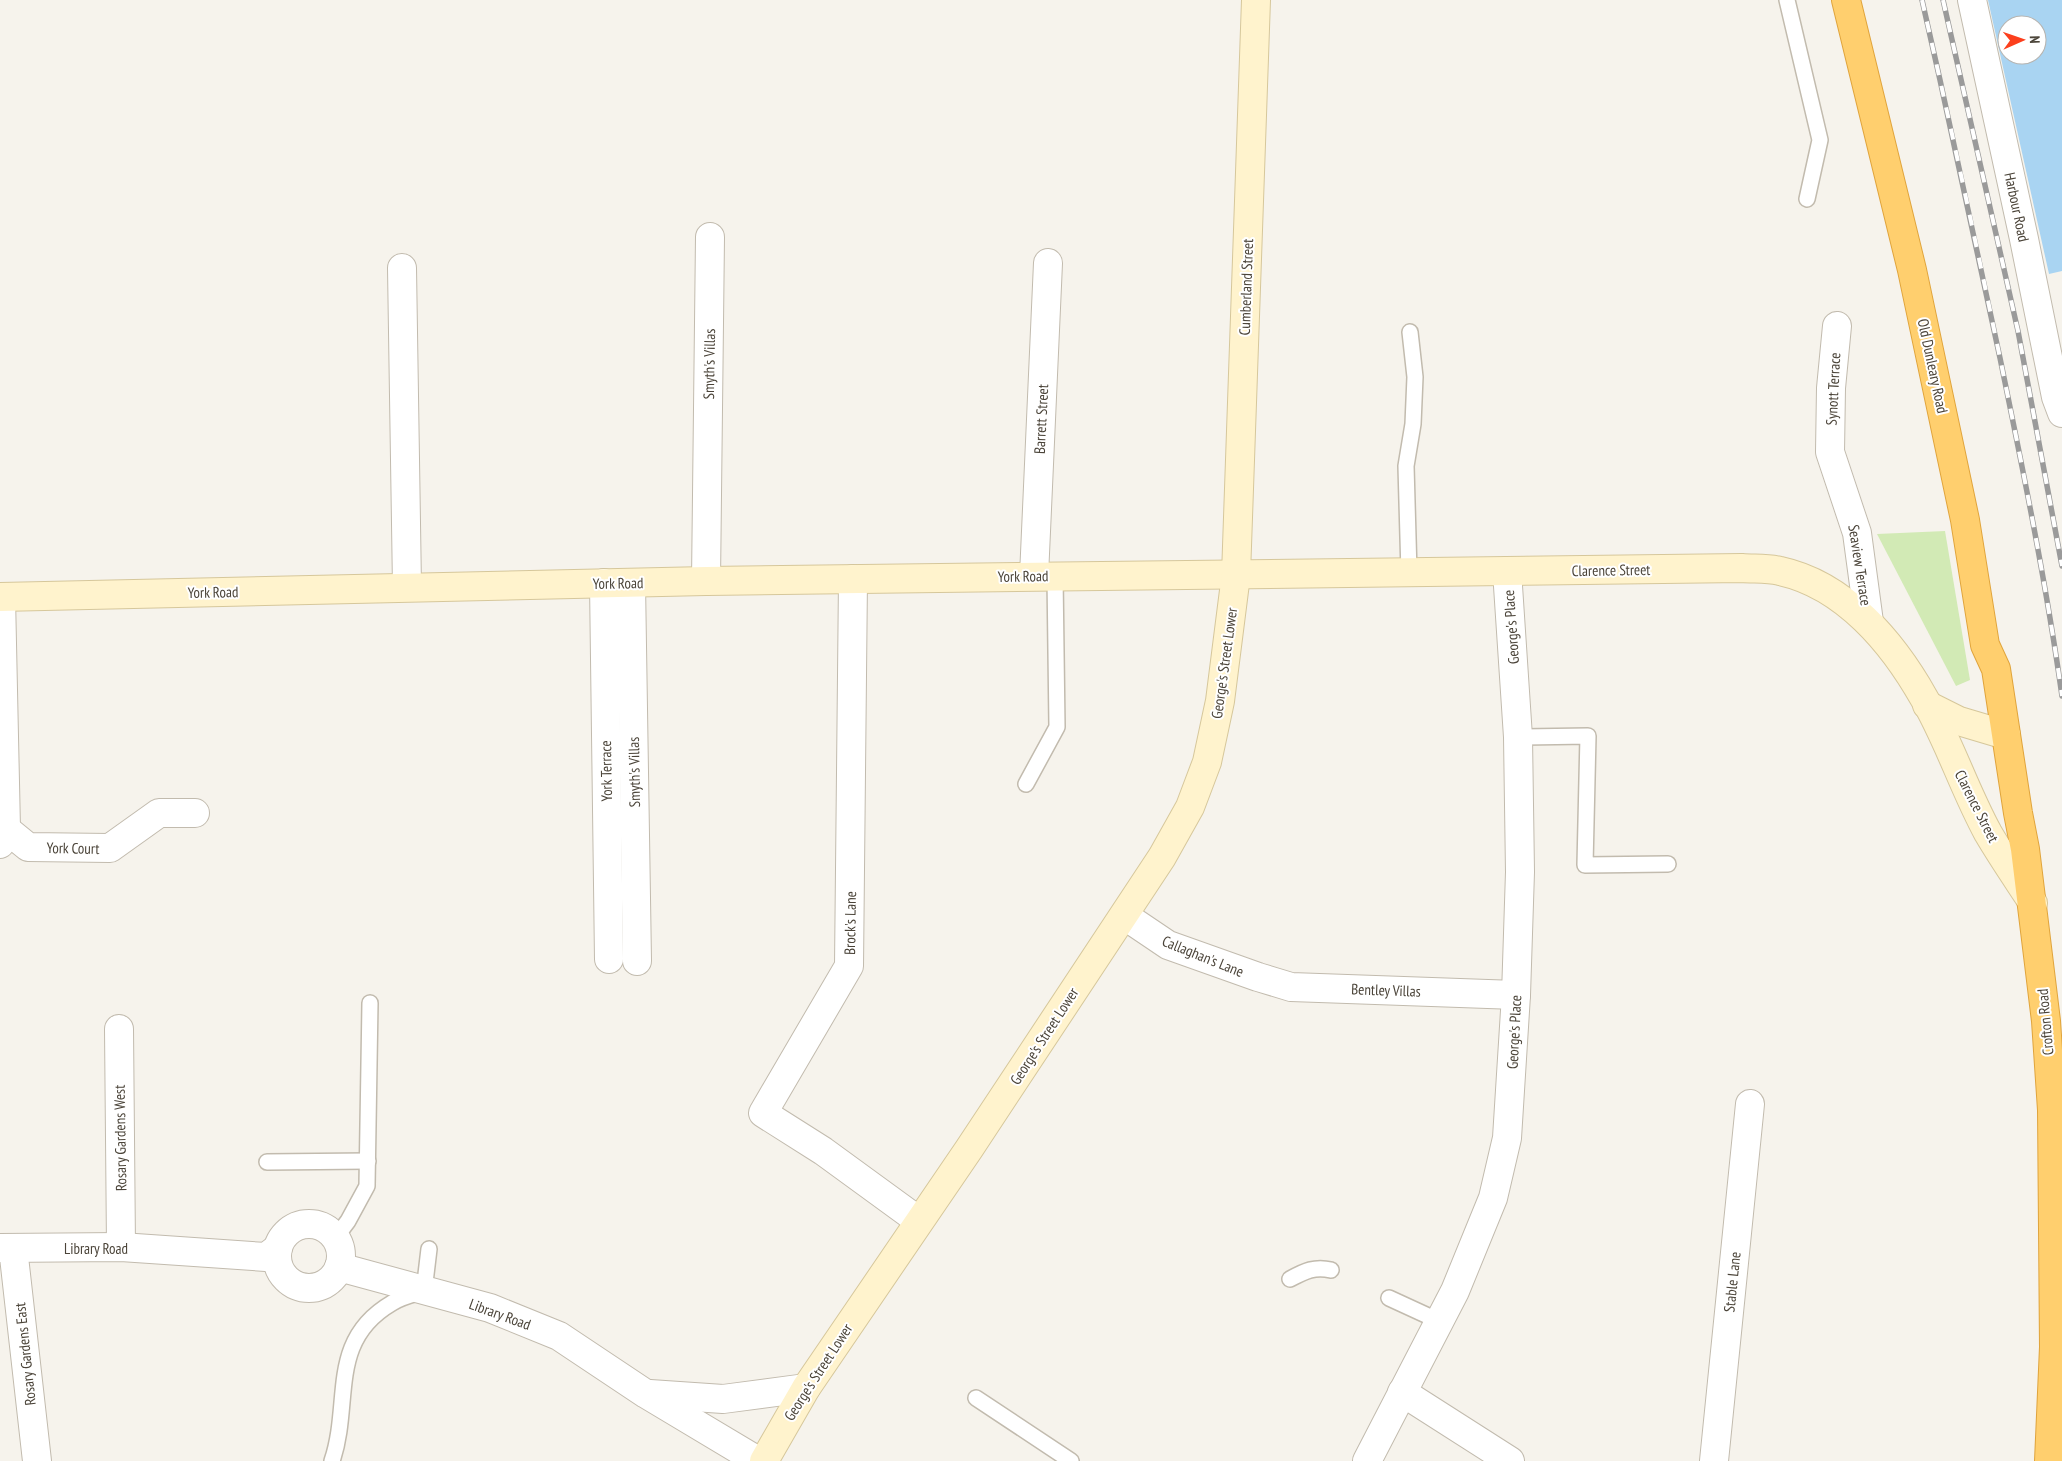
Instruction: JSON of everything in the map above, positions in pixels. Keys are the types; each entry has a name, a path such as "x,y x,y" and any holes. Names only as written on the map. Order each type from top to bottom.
{"highway":[{"name":"Old Dunleary Road","path":"1846,0 1912,270 1965,520 1985,645 1996,669 2006,735"},
{"name":"Crofton Road","path":"2006,735 2033,904 2057,1110 2054,1347 2049,1461"}],"main road":[{"name":"Cumberland Street","path":"1236,575 1256,0"},
{"name":"Clarence Street","path":"1236,575 1742,568 1779,570 1810,580 1841,599 1869,622 1896,655 1928,705 1988,832 2033,904"},
{"name":"York Road","path":"1,597 706,581 1236,575"},
{"name":"George's Street Lower","path":"764,1461 806,1388 1125,916 1162,857 1190,807 1206,762 1220,701 1236,575"},
{"path":"1928,705 1959,721 2006,735"}],"street":[{"name":"Harbour Road","path":"1972,0 2056,397 2062,413"},
{"name":"Smyth's Villas","path":"706,581 710,237"},
{"name":"Barrett Street","path":"1044,576 1048,262"},
{"path":"402,268 407,587"},
{"name":"Synott Terrace","path":"1830,452 1831,388 1837,326"},
{"name":"Seaview Terrace","path":"1830,452 1857,533 1869,622"},
{"name":"George's Place","path":"1366,1461 1455,1291 1493,1198 1507,1138 1516,995 1520,872 1518,737 1507,572"},
{"name":"Brock's Lane","path":"853,579 849,966 763,1113 823,1152 919,1221"},
{"name":"York Terrace","path":"604,583 609,960"},
{"name":"Smyth's Villas","path":"632,583 637,961"},
{"path":"1,597 3,837"},
{"name":"York Court","path":"3,837 28,847 110,848 158,813 195,813"},
{"name":"Callaghan's Lane","path":"1125,916 1168,945 1258,977"},
{"name":"Bentley Villas","path":"1258,977 1291,987 1516,995"},
{"name":"Rosary Gardens West","path":"119,1029 122,1247"},
{"name":"Stable Lane","path":"1714,1461 1750,1104"},
{"path":"309,1224 323,1227 336,1237 340,1247 339,1267 334,1276 321,1285 305,1287 295,1284 287,1278 281,1269 277,1259 278,1248 282,1239 289,1231 298,1226 309,1224"},
{"name":"Library Road","path":"6,1248 122,1247 266,1257 278,1248"},
{"name":"Rosary Gardens East","path":"6,1248 37,1461"},
{"name":"Library Road","path":"339,1267 490,1308 559,1336 646,1394 758,1461"},
{"name":"Library Road","path":"646,1394 723,1399 806,1388"},
{"path":"1402,1392 1510,1461"}],"lane":[{"path":"1787,0 1820,140 1807,199"},
{"path":"1409,573 1406,466 1413,424 1415,377 1410,332"},
{"path":"1026,784 1057,727 1044,576"},
{"path":"1518,737 1588,736 1585,865 1668,864"},
{"path":"336,1237 348,1221 367,1186 370,1003"},
{"path":"267,1162 368,1161"},
{"path":"332,1461 340,1430 344,1375 353,1343 372,1317 393,1302 424,1290 429,1249"},
{"path":"1290,1279 1306,1270 1321,1268 1331,1270"},
{"path":"1389,1298 1439,1321"},
{"path":"976,1398 1071,1461"}],"green space":[{"path":"1945,531 1970,680 1956,686 1877,534"}],"water":[{"path":"1988,0 2062,0 2062,271 2049,274 2002,65 2047,65 2047,15 1997,15 1997,40"}],"railway":[{"path":"1922,0 2017,442 2041,568 2062,696"},
{"path":"1943,0 2018,331 2062,566"}]}
